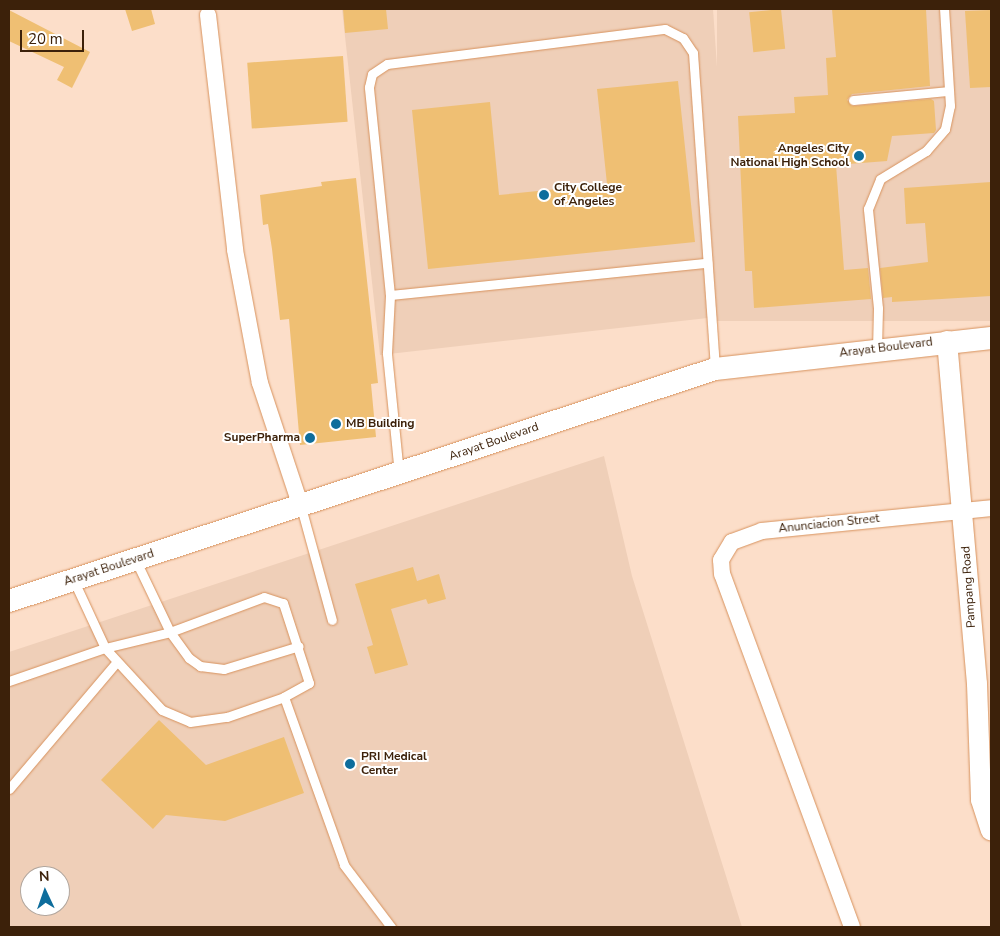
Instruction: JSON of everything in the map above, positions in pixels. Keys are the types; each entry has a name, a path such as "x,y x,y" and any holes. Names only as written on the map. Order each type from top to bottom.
{"main road":[{"name":"Arayat Boulevard","path":"9,601 301,507 715,369 947,341 991,338"}],"street":[{"path":"208,15 236,260 260,383 301,507"},
{"name":"Pampang Road","path":"947,341 963,510 984,683 981,800 991,830"},
{"name":"Anunciacion Street","path":"852,927 733,598 722,574 721,560 732,542 762,531 991,508"}],"lane":[{"path":"877,349 878,308 868,208 880,179 938,141 945,129 950,106 944,9"},
{"path":"399,474 387,353 390,295 369,87 372,74 387,64 664,29 683,38 693,53 715,369"},
{"path":"853,100 948,91"},
{"path":"390,295 707,263"},
{"path":"301,507 332,620"},
{"path":"136,560 170,632 189,658 200,666 224,669 299,646"},
{"path":"9,681 105,648 170,632 264,597 273,598 283,603 288,613 310,683 284,697 227,716 190,722 162,710 116,664 105,648 73,579"},
{"path":"9,789 116,664"},
{"path":"284,697 344,865 391,927"}],"shaded area":[{"name":"City College of Angeles","path":"342,9 713,9 734,315 380,355"},
{"name":"Angeles City National High School","path":"717,9 991,9 991,321 717,321"},
{"name":"PRI Medical Center","path":"604,456 632,576 742,927 9,927 9,652"}],"building":[{"path":"125,9 151,9 155,24 132,31"},
{"path":"343,9 386,9 388,29 345,33"},
{"path":"781,9 785,49 753,52 749,12"},
{"path":"832,9 926,9 930,86 852,94 847,100 854,106 931,99 934,101 936,130 934,133 892,136 887,161 836,165 844,270 868,268 871,299 754,308 752,271 745,271 738,116 795,113 794,97 828,95 826,58 836,57"},
{"path":"9,10 90,52 72,88 57,80 64,67 9,41"},
{"path":"991,10 991,87 970,88 965,11"},
{"path":"343,56 348,122 252,129 247,63"},
{"path":"678,81 695,242 428,269 412,110 490,102 499,195 607,184 597,89"},
{"path":"356,178 378,383 371,384 376,437 300,445 289,319 280,320 268,224 263,225 260,195 322,186 321,182"},
{"path":"991,182 991,296 892,302 892,297 883,298 880,268 928,262 925,223 906,224 904,188"},
{"path":"413,567 417,581 439,574 446,599 428,604 426,599 391,609 408,665 375,674 367,647 373,645 355,584"},
{"path":"159,720 206,765 284,737 304,793 225,821 166,815 153,829 101,780"}],"place":[{"name":"Angeles City National High School","path":"859,156"},
{"name":"City College of Angeles","path":"544,195"},
{"name":"MB Building","path":"336,424"},
{"name":"SuperPharma","path":"310,438"},
{"name":"PRI Medical Center","path":"350,764"}]}
